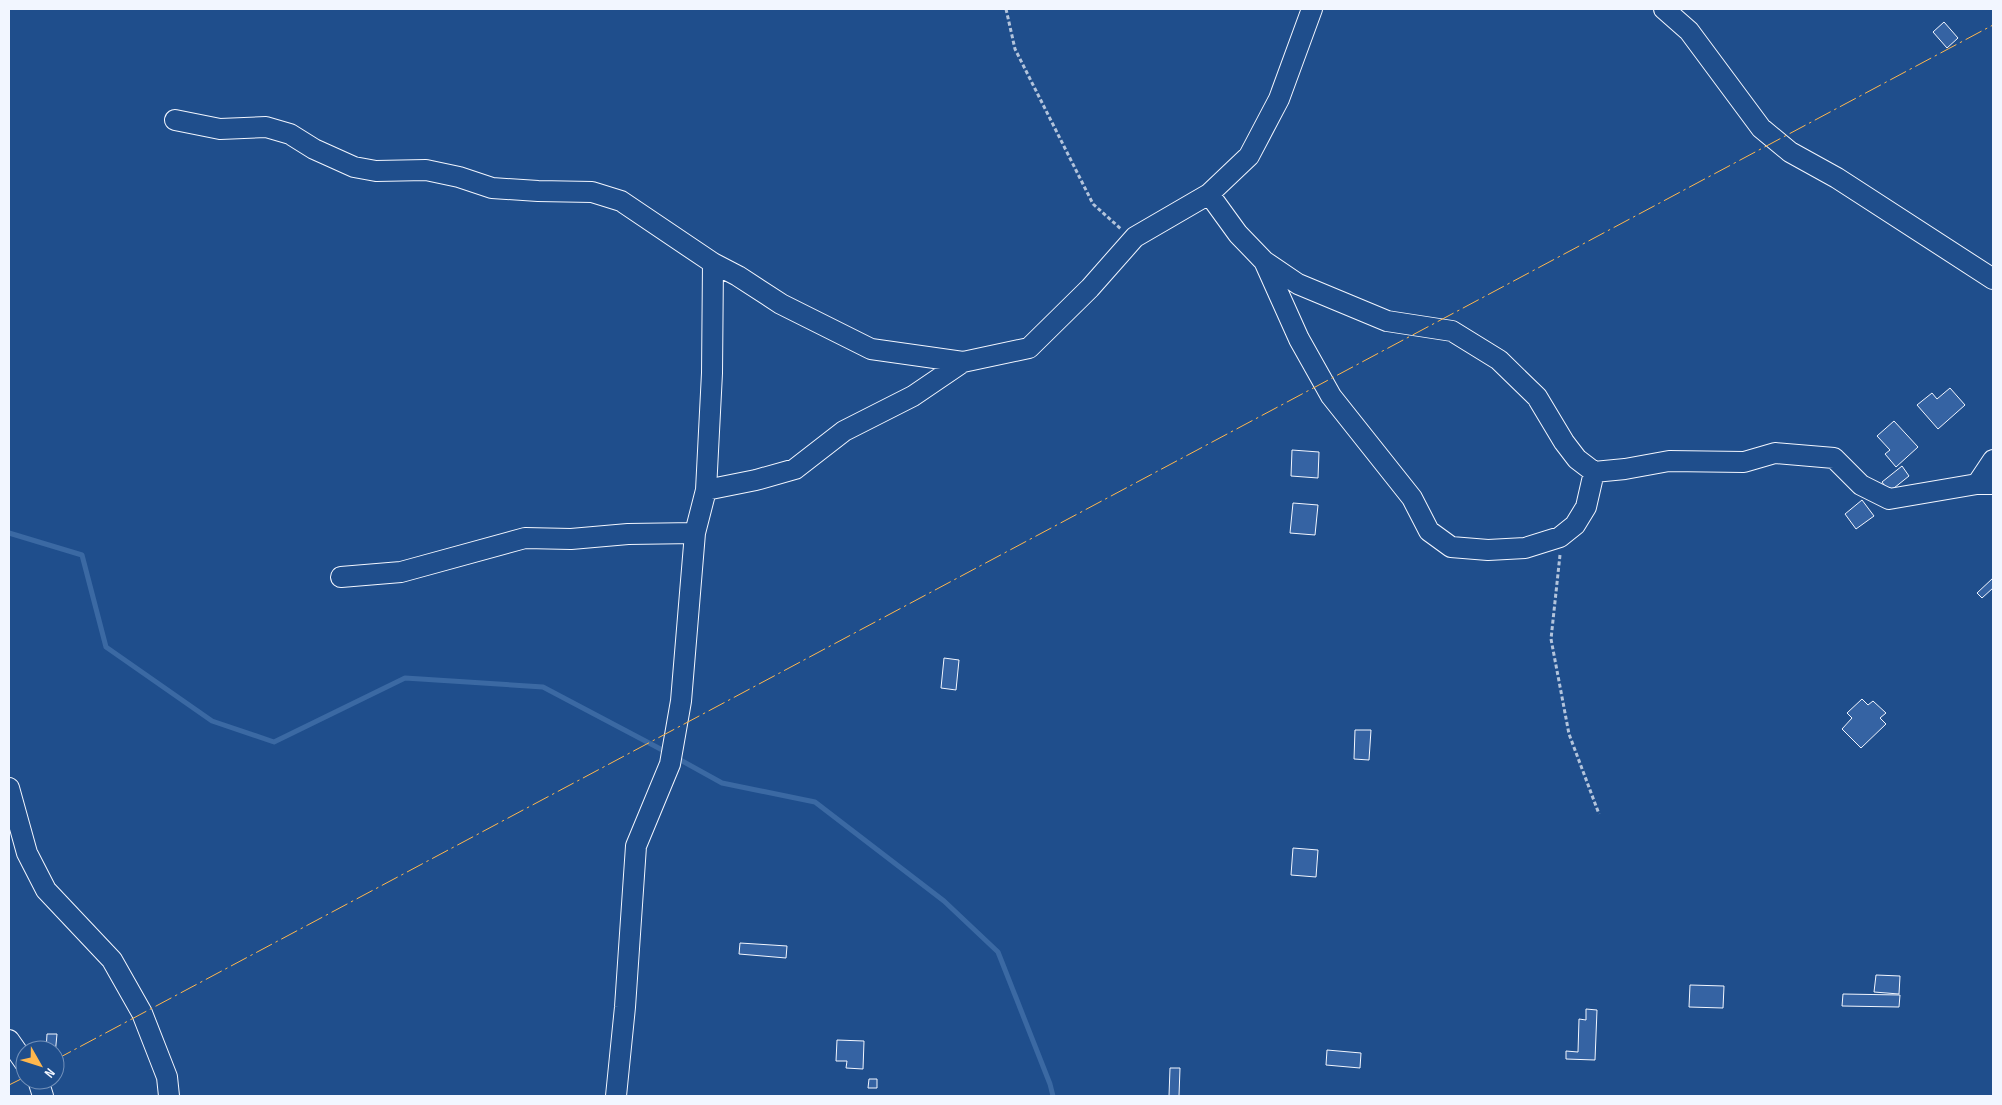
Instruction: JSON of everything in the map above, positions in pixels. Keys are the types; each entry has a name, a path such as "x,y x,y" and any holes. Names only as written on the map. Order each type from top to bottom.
{"street":[{"path":"175,120 220,129 266,127 290,134 314,149 354,167 376,171 426,170 459,177 492,188 592,192 621,201 713,263 738,276 782,304 871,350 963,362 1029,348 1057,318 1090,288 1135,237 1210,194 1250,156 1279,99 1312,9"},
{"path":"1664,9 1689,31 1761,128 1783,146 1898,217 1993,279"},
{"path":"1210,194 1238,234 1264,261 1298,284 1387,321 1452,331 1499,360 1537,397 1564,442 1577,459 1594,472 1625,469 1669,461 1744,462 1775,453 1834,458 1861,485 1889,499 1985,484 1993,460"},
{"path":"1264,261 1299,339 1331,396 1412,498 1428,531 1451,547 1488,550 1525,548 1560,536 1575,525 1586,507 1594,472"},
{"path":"616,1096 625,1007 636,846 670,764 681,701 695,533 706,490 712,373 713,263"},
{"path":"706,490 756,480 795,469 844,431 913,396 963,362"},
{"path":"341,577 401,572 525,538 695,533"},
{"path":"9,788 27,853 46,890 112,960 142,1013 167,1077 169,1096"}],"path":[{"path":"1006,9 1015,49 1093,204 1126,233 1135,237"},
{"path":"1560,536 1551,639 1569,734 1599,814"}],"building":[{"path":"1944,22 1958,38 1947,48 1933,32"},
{"path":"1950,388 1965,405 1938,429 1917,405 1932,393 1937,399"},
{"path":"1894,421 1918,447 1896,467 1885,454 1890,450 1877,436"},
{"path":"1292,450 1319,452 1318,478 1291,476"},
{"path":"1902,466 1909,476 1889,492 1882,482"},
{"path":"1862,500 1874,516 1856,529 1845,514"},
{"path":"1293,503 1318,505 1315,535 1290,533"},
{"path":"1993,578 1993,588 1982,598 1977,593"},
{"path":"944,658 959,660 956,690 941,688"},
{"path":"1862,699 1868,705 1873,701 1886,713 1880,718 1886,724 1861,748 1842,729 1852,718 1847,713"},
{"path":"1355,730 1371,730 1369,760 1354,759"},
{"path":"1293,848 1318,850 1316,877 1291,875"},
{"path":"740,943 787,946 786,958 739,954"},
{"path":"1876,975 1900,976 1899,994 1874,992"},
{"path":"1690,985 1724,986 1723,1008 1689,1007"},
{"path":"1843,994 1900,995 1899,1007 1842,1006"},
{"path":"1586,1009 1597,1010 1595,1060 1566,1059 1566,1051 1578,1052 1579,1019 1586,1020"},
{"path":"47,1034 57,1034 56,1040 47,1040"},
{"path":"837,1040 864,1041 863,1069 846,1068 847,1061 836,1061"},
{"path":"1327,1050 1361,1053 1360,1068 1326,1065"},
{"path":"1170,1068 1180,1068 1179,1096 1169,1096"},
{"path":"869,1079 877,1079 877,1088 868,1088"}],"waterway":[{"path":"9,533 82,555 106,647 212,721 274,742 405,678 543,687 668,753"},
{"path":"675,757 722,783 815,802 944,901 998,952 1053,1096"}],"power":[{"path":"65,1055 1993,25"},
{"path":"9,1085 15,1082"}]}
